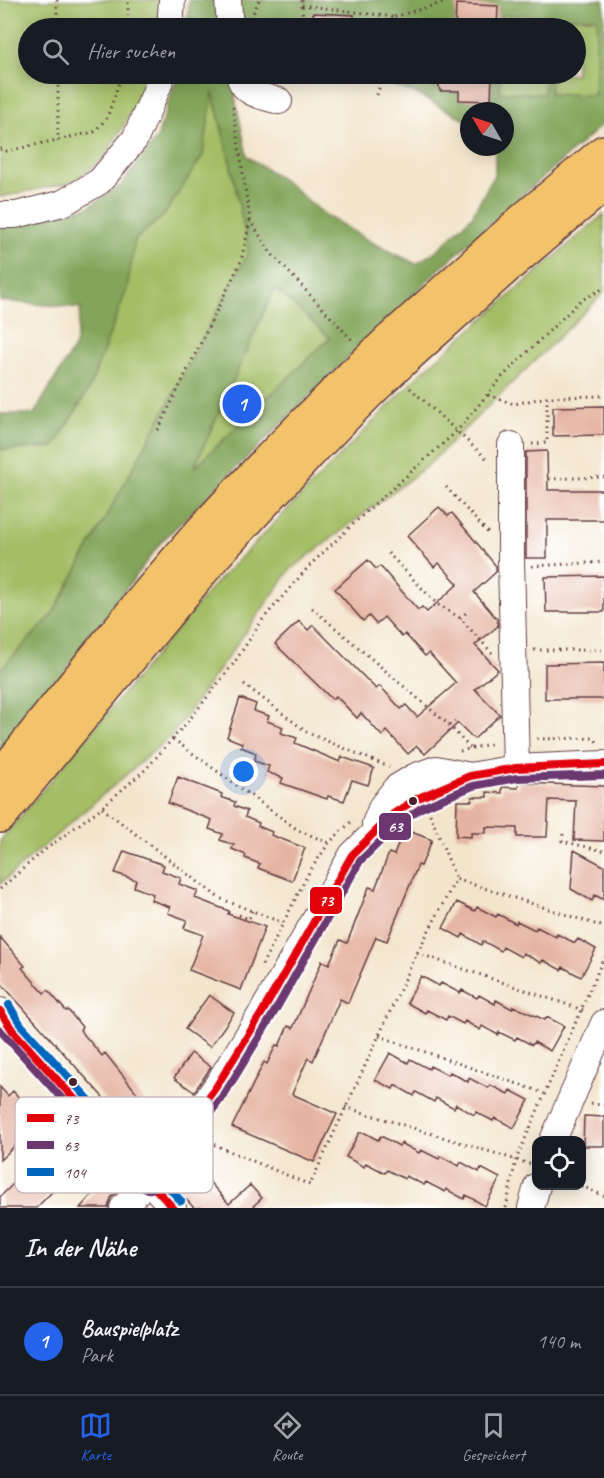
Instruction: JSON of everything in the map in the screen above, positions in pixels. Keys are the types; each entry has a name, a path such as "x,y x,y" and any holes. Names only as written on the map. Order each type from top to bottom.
{"highway":[{"path":"0,778 123,623 188,546 277,451 363,382 398,349 522,220 604,152"},
{"path":"398,349 506,267 604,184"},
{"path":"0,816 215,555 312,450 363,382"}],"street":[{"path":"171,18 172,0"},
{"path":"228,0 229,18"},
{"path":"0,215 16,215 63,203 100,181 135,139 159,84"},
{"path":"244,84 253,94 279,101"},
{"path":"511,445 516,768"},
{"path":"209,1097 263,1011 352,855 415,789 516,768 604,764"},
{"path":"555,1136 570,1102 596,1018"},
{"path":"4,1023 73,1097"},
{"path":"531,1208 536,1190"},
{"path":"123,1208 136,1193"},
{"path":"161,1193 173,1208"}],"path":[{"path":"57,0 57,18"},
{"path":"128,0 128,18"},
{"path":"303,0 303,18"},
{"path":"302,5 394,17 445,2 443,0"},
{"path":"58,84 58,141"},
{"path":"0,149 7,151 94,132 107,118 119,84"},
{"path":"158,430 241,261 250,220 233,106 238,84"},
{"path":"377,95 380,84"},
{"path":"250,220 270,252 353,341"},
{"path":"0,889 42,852 101,808 146,769 190,719 234,663 263,619 310,565 456,432 503,376 580,301 604,288"},
{"path":"410,388 483,457 512,478"},
{"path":"487,395 514,404 547,397 604,396"},
{"path":"511,445 547,443 547,397"},
{"path":"549,479 604,477"},
{"path":"446,487 512,563 604,562"},
{"path":"388,553 437,604 460,618 499,661 604,650"},
{"path":"312,608 449,725 470,747"},
{"path":"460,618 467,612"},
{"path":"244,684 308,733 401,772 415,789 456,879 604,927"},
{"path":"449,725 455,721"},
{"path":"173,739 298,830 329,843"},
{"path":"101,808 219,898 284,923"},
{"path":"563,834 562,841 604,851"},
{"path":"213,1144 310,1185 417,953 456,879"},
{"path":"239,915 249,919 252,911"},
{"path":"417,953 581,1010 596,1018"},
{"path":"506,1208 516,1160 604,957"},
{"path":"379,1036 570,1102 604,1105"},
{"path":"345,1107 532,1165"},
{"path":"586,1187 604,1196"}],"green space":[{"path":"0,0 165,0 165,18 18,18 18,84 143,84 134,108 104,158 72,182 0,197"},
{"path":"189,0 604,0 604,123 435,273 161,542 0,758 0,670 52,615 249,251 213,93 203,155 164,215 135,240 127,288 89,389 54,447 0,450 0,414 34,414 75,346 81,308 0,301 0,226 88,207 121,185 157,138 175,84 245,84 235,97 247,156 286,182 324,214 369,241 416,264 440,248 472,216 495,173 495,156 514,156 514,102 460,102 460,117 413,92 388,84 439,86 440,91 459,91 460,100 491,101 492,84 500,84 500,92 544,94 544,84 550,84 550,94 595,95 597,18 502,15 502,18 497,18 498,6 456,5 455,18 354,18 354,15 314,13 313,18 187,18","holes":["274,289 330,338 194,468"]},
{"path":"502,15 547,16 547,18 502,18"},
{"path":"552,17 598,18 595,96 550,94 550,84 586,84 586,18"},
{"path":"499,84 545,84 545,94 499,92"},
{"path":"212,91 249,251 52,615 0,670 0,450 54,447 89,389 127,288 135,240 164,215 203,155"},
{"path":"604,214 604,293 427,466 290,570 172,735 0,884 0,841 214,585 423,371"},
{"path":"275,288 330,338 193,469"}],"building":[{"path":"456,4 498,6 497,18 455,18"},
{"path":"313,13 354,15 354,18 313,18"},
{"path":"438,84 492,84 491,101 459,100 459,91 440,91"},
{"path":"604,406 604,435 553,436 553,407"},
{"path":"547,451 548,490 604,490 604,520 547,520 547,558 526,558 526,452"},
{"path":"439,507 448,516 452,513 496,566 496,572 474,592 497,619 498,626 475,645 498,670 475,689 500,715 474,739 458,723 425,754 417,746 408,754 387,731 382,736 361,713 357,718 336,696 332,699 275,644 299,621 308,630 313,625 376,689 380,686 401,709 406,705 417,717 456,683 429,653 425,656 405,634 402,637 384,617 376,624 369,616 363,621 335,589 368,560 376,569 380,566 418,610 422,607 427,612 458,584 439,563 434,567 407,536"},
{"path":"604,576 604,612 546,612 545,577"},
{"path":"604,663 604,699 545,699 545,664"},
{"path":"240,698 256,704 254,711 269,716 267,721 283,727 281,733 297,738 295,743 340,762 342,757 374,768 368,785 352,780 344,801 328,796 327,799 281,783 283,778 267,772 269,766 254,761 256,753 241,747 242,743 227,737"},
{"path":"178,777 222,794 221,797 235,802 234,806 247,811 245,817 272,832 271,835 305,848 292,881 258,868 260,864 232,849 234,845 220,840 223,834 209,829 212,820 168,803"},
{"path":"519,783 604,786 604,841 574,840 576,801 549,800 547,837 517,837 517,828 486,827 486,833 471,833 471,837 456,836 457,801 472,801 472,797 487,797 487,792 502,793 502,787 518,788"},
{"path":"404,829 432,840 421,866 418,865 387,941 376,937 348,1003 340,999 313,1061 308,1058 292,1094 337,1114 314,1162 232,1127 264,1062 267,1064 276,1045 279,1046 288,1026 293,1028 322,961 329,964 340,940 347,943 369,887 375,889 389,853 394,855"},
{"path":"574,850 604,866 604,900 595,895 592,901 571,889"},
{"path":"124,851 164,865 162,871 181,878 179,884 198,891 195,898 229,911 228,914 265,927 241,990 189,970 203,935 184,928 187,920 168,913 170,907 151,900 153,894 134,887 136,880 115,873"},
{"path":"457,902 475,911 477,907 496,917 498,914 516,924 517,921 535,930 537,927 556,937 557,934 575,943 578,939 596,949 581,977 543,960 541,963 523,953 521,957 503,947 501,951 483,941 481,945 463,934 461,938 443,928"},
{"path":"0,937 25,966 22,968 44,993 48,990 66,1011 68,1010 82,1027 80,1030 102,1056 105,1053 140,1097 103,1097 0,982"},
{"path":"421,976 439,986 441,983 460,993 462,990 477,998 479,995 495,1004 496,1000 512,1009 513,1006 545,1020 547,1017 564,1026 550,1051 534,1042 532,1045 517,1037 515,1040 499,1032 498,1035 482,1026 480,1030 465,1021 463,1024 448,1016 446,1020 427,1010 425,1013 407,1003"},
{"path":"209,995 234,1013 210,1047 185,1029"},
{"path":"191,1053 211,1067 194,1092 174,1078"},
{"path":"390,1053 408,1063 410,1059 429,1069 430,1066 448,1075 450,1072 468,1082 469,1078 488,1088 490,1085 508,1094 510,1090 529,1100 514,1128 495,1118 493,1121 476,1112 474,1115 456,1104 454,1108 436,1098 434,1102 416,1092 414,1096 395,1085 393,1089 375,1080"},
{"path":"0,1087 8,1096 13,1091 19,1097 15,1097 15,1146 0,1160"},
{"path":"584,1116 604,1117 604,1146 586,1146 586,1136 583,1136"},
{"path":"359,1133 365,1133 378,1140 381,1136 399,1146 401,1143 419,1153 421,1150 439,1159 440,1156 459,1166 461,1162 479,1172 481,1168 500,1178 485,1206 466,1195 464,1199 426,1182 424,1185 387,1170 385,1173 366,1163 364,1167 346,1157"},
{"path":"15,1182 15,1193 51,1193 36,1208 0,1208 0,1197"},
{"path":"250,1185 262,1198 251,1208 194,1208 181,1193 213,1193 213,1186 229,1204"},
{"path":"93,1193 116,1193 111,1198 108,1208 80,1208"}],"transit line":[{"name":"73","path":"209,1097 263,1011 352,855 393,814 416,799 470,776 516,768 604,764"},
{"name":"63","path":"213,1109 272,1016 360,861 400,822 421,808 473,786 517,778 604,775"},
{"name":"104","path":"9,1005 21,1025 86,1097"},
{"name":"73","path":"0,1011 13,1031 73,1097"},
{"name":"63","path":"0,1030 61,1097"},
{"name":"73","path":"159,1193 173,1208"},
{"name":"104","path":"174,1193 181,1201"}],"place":[{"name":"Bauspielplatz","path":"242,404"}]}
